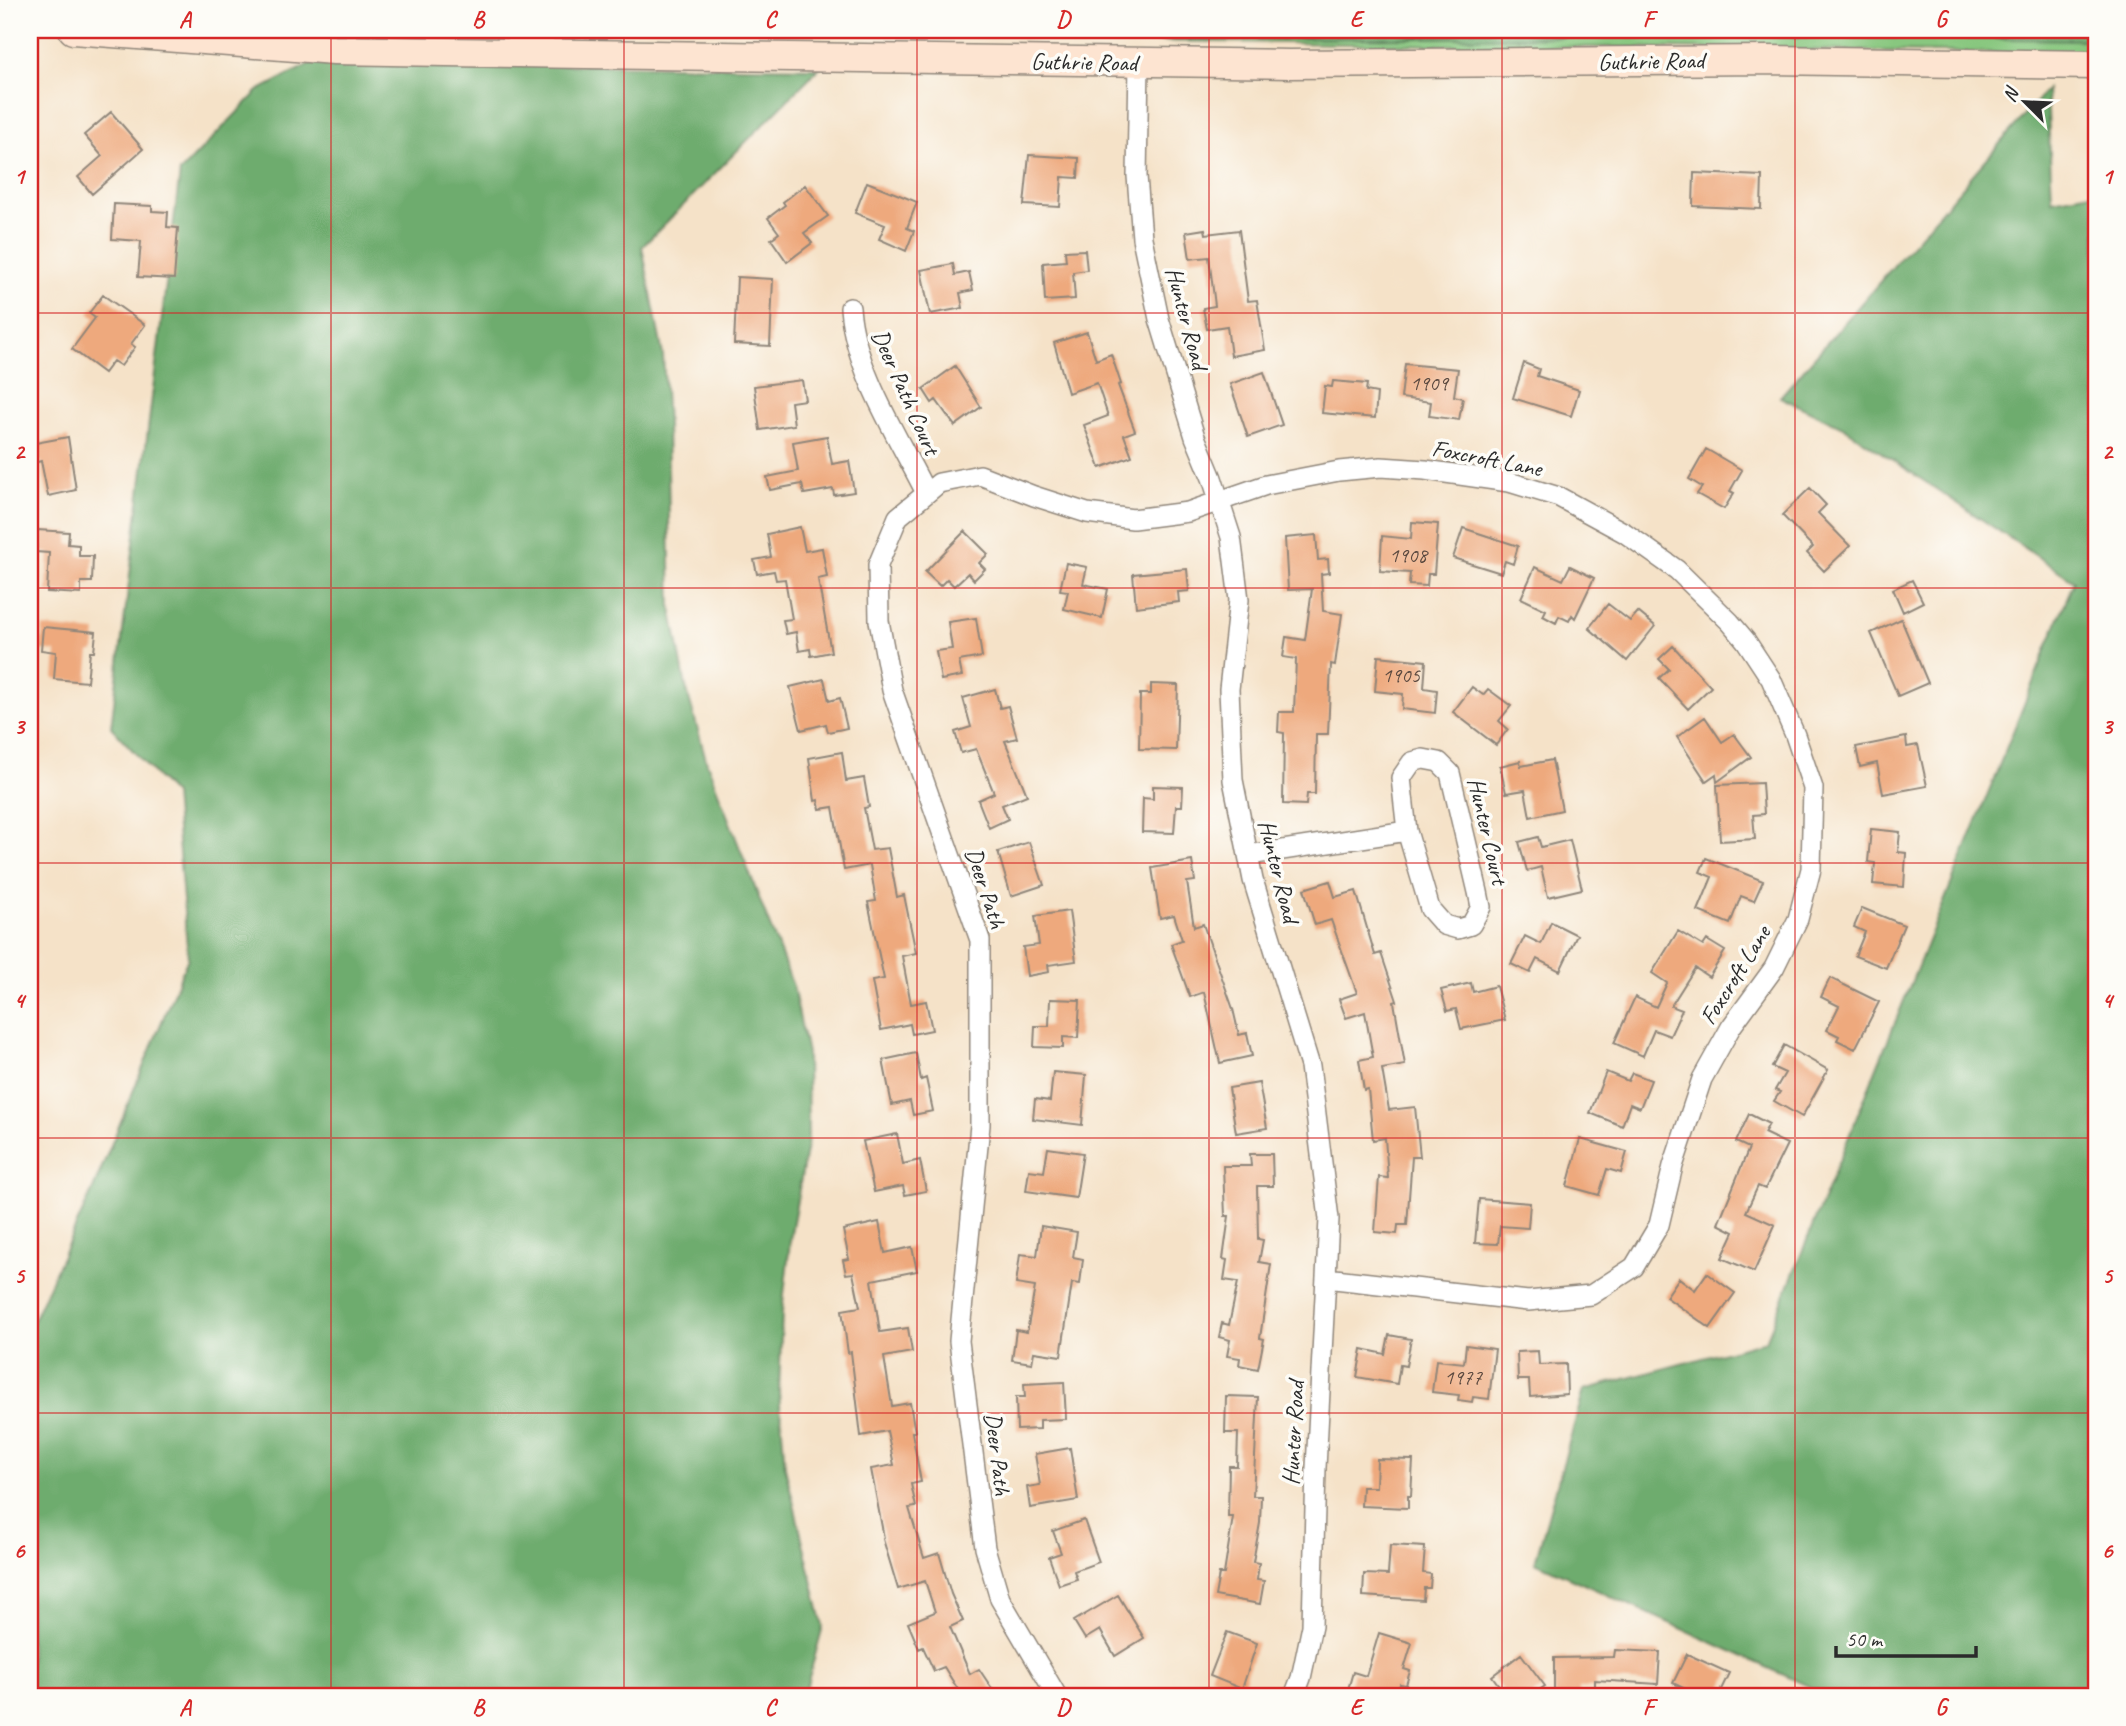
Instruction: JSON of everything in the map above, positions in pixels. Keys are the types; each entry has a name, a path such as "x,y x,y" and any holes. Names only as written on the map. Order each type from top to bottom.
{"street":[{"name":"Guthrie Road","path":"73,30 334,50 446,52 1139,63 1780,60 2096,65"},
{"name":"Hunter Road","path":"1139,63 1137,176 1142,238 1159,319 1195,437 1231,537 1238,600 1229,689 1233,780 1253,880 1310,1066 1329,1219 1316,1468 1312,1626 1301,1678 1294,1696"},
{"name":"Deer Path Court","path":"850,308 852,328 863,367 926,494"},
{"name":"Foxcroft Lane","path":"1220,502 1266,485 1339,471 1381,467 1425,470 1509,482 1559,497 1625,533 1667,562 1730,622 1771,679 1787,713 1813,788 1811,869 1798,919 1774,968 1731,1027 1702,1079 1673,1166 1658,1225 1634,1267 1591,1295 1528,1301 1326,1278"},
{"name":"Deer Path","path":"1057,1696 1000,1599 985,1548 959,1341 980,1125 980,940 892,690 879,621 878,565 898,517 939,483 980,475 1087,513 1133,519 1188,512 1220,502"},
{"name":"Hunter Court","path":"1429,759 1439,762 1450,773 1481,907 1471,925 1458,929 1444,925 1430,909 1407,831 1401,778 1412,762 1429,759"},
{"path":"1249,855 1407,831"}],"green space":[{"path":"1044,30 2096,30 2096,54 1065,40"},
{"path":"1044,30 2096,30 2096,40 1740,36 1065,40"},
{"path":"313,62 819,68 642,247 663,355 671,607 686,687 707,763 793,986 807,1053 808,1140 791,1233 782,1312 779,1392 785,1467 823,1626 804,1696 30,1696 30,1327 93,1189 188,958 174,795 111,727 180,172 258,91"},
{"path":"2047,89 2052,200 2096,192 2096,1696 1830,1696 1535,1562 1584,1390 1766,1341 2074,581 1843,427 1780,397"}],"building":[{"path":"111,112 143,149 92,194 78,177 102,156 84,135"},
{"path":"1029,155 1079,158 1078,178 1062,177 1060,207 1024,205"},
{"path":"1694,173 1762,176 1761,209 1693,206"},
{"path":"867,182 917,202 907,228 914,231 906,251 879,239 885,225 855,213"},
{"path":"805,185 828,216 804,233 812,243 787,262 771,239 779,233 768,218"},
{"path":"114,204 152,206 152,211 168,212 167,227 178,228 174,279 138,277 141,241 112,239"},
{"path":"1205,229 1206,234 1239,230 1248,301 1257,300 1265,350 1231,356 1227,326 1207,329 1203,308 1215,306 1209,257 1190,259 1186,232"},
{"path":"1085,250 1087,270 1073,272 1075,299 1045,301 1043,263 1066,261 1065,251"},
{"path":"953,264 955,275 969,272 973,290 960,293 963,308 930,314 921,270"},
{"path":"737,277 773,279 770,346 734,344"},
{"path":"103,295 145,325 131,344 135,347 121,366 113,361 104,373 72,349 95,318 89,313"},
{"path":"1087,332 1096,360 1111,354 1121,384 1118,385 1135,431 1124,435 1132,456 1100,468 1084,425 1108,416 1097,383 1068,393 1054,343"},
{"path":"1524,363 1539,369 1537,376 1579,390 1571,416 1513,398"},
{"path":"1405,364 1458,369 1454,396 1463,398 1459,420 1429,416 1431,402 1401,398"},
{"path":"955,366 981,407 955,426 936,400 932,403 923,389"},
{"path":"1264,372 1282,425 1248,437 1230,384"},
{"path":"802,380 805,400 791,402 794,425 760,430 754,386"},
{"path":"1333,381 1367,384 1366,391 1377,393 1375,418 1322,413 1325,386 1332,387"},
{"path":"827,436 832,464 849,461 854,492 834,495 833,489 804,494 802,484 770,490 767,477 798,471 793,442"},
{"path":"68,437 76,490 48,496 41,461 30,464 30,444"},
{"path":"1706,449 1742,470 1730,491 1734,493 1724,509 1697,494 1702,487 1689,479"},
{"path":"1810,488 1826,505 1818,513 1850,546 1824,571 1807,553 1813,547 1782,515"},
{"path":"1412,522 1438,524 1434,574 1428,574 1427,586 1409,585 1410,573 1380,571 1382,536 1411,539"},
{"path":"800,527 805,551 822,548 827,577 818,579 831,652 811,656 810,649 799,651 796,632 786,634 783,620 792,619 785,579 776,580 774,571 757,574 754,560 771,557 767,534"},
{"path":"1463,528 1518,546 1513,564 1505,561 1501,573 1453,558"},
{"path":"37,530 69,532 68,544 79,545 79,556 93,556 92,582 81,582 81,594 47,592 49,553 36,552"},
{"path":"965,531 988,554 979,563 985,569 974,580 968,573 954,586 947,579 940,586 925,572"},
{"path":"1316,535 1318,560 1328,559 1329,573 1321,574 1323,611 1342,614 1335,665 1331,664 1328,734 1316,734 1315,794 1307,794 1306,805 1283,804 1284,733 1278,732 1279,712 1294,712 1296,659 1283,657 1286,637 1305,640 1312,589 1288,590 1285,538"},
{"path":"1066,563 1087,567 1083,584 1108,589 1102,618 1064,609 1068,591 1060,590"},
{"path":"1570,566 1594,578 1575,618 1572,615 1569,621 1559,616 1556,623 1543,616 1546,610 1521,598 1535,567 1563,580"},
{"path":"1187,569 1189,591 1178,592 1179,602 1136,607 1133,574"},
{"path":"1912,580 1923,602 1903,612 1893,589"},
{"path":"1608,604 1630,621 1638,612 1655,626 1627,661 1589,628"},
{"path":"976,618 982,657 959,661 962,676 941,680 936,651 952,649 948,622"},
{"path":"1901,619 1928,683 1898,696 1871,633"},
{"path":"43,627 96,632 94,652 90,652 87,682 54,679 56,652 41,650"},
{"path":"1673,646 1711,687 1688,709 1659,678 1669,669 1659,659"},
{"path":"1378,656 1426,661 1424,688 1437,690 1435,713 1402,709 1403,694 1375,691"},
{"path":"824,679 829,701 840,698 847,728 828,732 826,724 801,730 790,687"},
{"path":"1151,684 1178,685 1176,750 1139,749 1140,694 1151,694"},
{"path":"1472,687 1483,695 1488,689 1511,706 1499,721 1508,729 1496,745 1453,712"},
{"path":"995,689 1000,708 1008,706 1017,738 1005,741 1027,795 1002,805 1008,819 989,828 978,800 994,793 976,749 961,753 955,732 971,727 963,698"},
{"path":"1705,717 1722,742 1734,734 1751,757 1717,782 1716,774 1706,781 1677,737"},
{"path":"1906,737 1907,747 1918,745 1927,786 1883,794 1877,763 1860,767 1856,747"},
{"path":"842,752 846,781 864,778 869,807 864,808 872,850 888,848 897,897 904,895 916,953 902,956 911,1004 926,1001 932,1030 912,1034 910,1024 881,1030 872,981 884,979 868,902 876,901 870,865 844,870 833,807 820,809 818,800 815,801 809,758"},
{"path":"1552,760 1562,810 1530,817 1525,790 1506,793 1500,766 1520,761 1521,766"},
{"path":"1762,783 1764,814 1753,815 1755,839 1720,841 1717,785"},
{"path":"1153,786 1183,787 1182,806 1176,806 1174,833 1142,832 1143,798 1153,799"},
{"path":"1871,829 1900,832 1898,852 1906,853 1904,887 1873,884 1875,863 1868,862"},
{"path":"1538,837 1541,847 1570,840 1582,889 1548,897 1541,867 1527,871 1519,842"},
{"path":"1029,842 1044,885 1011,896 998,852"},
{"path":"1706,858 1763,881 1754,901 1741,896 1730,924 1698,911 1712,877 1700,872"},
{"path":"1192,861 1195,881 1187,882 1194,927 1203,924 1233,1009 1239,1035 1247,1033 1252,1056 1220,1063 1204,992 1190,997 1171,944 1182,940 1174,915 1160,918 1152,868"},
{"path":"1330,881 1335,897 1356,891 1375,955 1381,953 1397,1001 1394,1002 1405,1065 1382,1069 1389,1110 1415,1107 1420,1157 1412,1157 1407,1225 1398,1225 1397,1234 1375,1232 1379,1177 1388,1178 1385,1138 1373,1140 1368,1089 1364,1090 1359,1060 1373,1057 1365,1012 1346,1018 1339,999 1357,993 1331,920 1315,925 1304,889"},
{"path":"1862,908 1904,925 1886,968 1855,956 1865,932 1854,927"},
{"path":"1069,911 1076,961 1048,965 1049,972 1027,976 1023,947 1039,945 1035,916"},
{"path":"1551,922 1577,935 1560,971 1537,959 1530,973 1511,964 1525,936 1541,944"},
{"path":"1678,931 1703,946 1707,940 1725,951 1709,977 1695,968 1671,1006 1682,1010 1670,1036 1654,1030 1643,1056 1614,1043 1635,997 1656,1007 1667,983 1652,973"},
{"path":"1830,978 1879,1002 1855,1049 1837,1040 1839,1036 1827,1030 1839,1006 1821,997"},
{"path":"1471,983 1473,992 1496,986 1505,1020 1461,1029 1456,1009 1447,1011 1441,990"},
{"path":"1050,999 1080,1000 1078,1038 1063,1037 1063,1048 1034,1047 1035,1026 1049,1026"},
{"path":"1784,1045 1828,1070 1802,1117 1774,1101 1780,1092 1775,1090 1785,1073 1772,1067"},
{"path":"916,1053 921,1080 926,1078 933,1111 913,1115 910,1101 892,1105 883,1060"},
{"path":"1053,1072 1086,1075 1082,1125 1033,1119 1035,1099 1050,1101"},
{"path":"1606,1072 1628,1081 1632,1073 1651,1080 1640,1108 1630,1104 1622,1126 1590,1113"},
{"path":"1259,1083 1267,1128 1236,1133 1229,1088"},
{"path":"1749,1114 1769,1124 1764,1133 1787,1144 1765,1189 1758,1186 1746,1212 1775,1225 1754,1272 1722,1258 1734,1232 1718,1224 1749,1148 1736,1142"},
{"path":"897,1134 903,1164 920,1160 926,1191 905,1195 903,1186 874,1192 863,1141"},
{"path":"1580,1139 1627,1152 1621,1173 1607,1169 1599,1195 1567,1186"},
{"path":"1048,1148 1083,1153 1076,1198 1026,1191 1029,1170 1044,1172"},
{"path":"1250,1154 1272,1154 1273,1186 1257,1186 1258,1239 1263,1240 1259,1262 1271,1264 1260,1338 1264,1339 1258,1369 1239,1365 1240,1358 1227,1356 1230,1340 1219,1337 1222,1323 1229,1325 1238,1282 1224,1280 1227,1260 1223,1259 1229,1216 1225,1216 1223,1166 1251,1166"},
{"path":"1479,1199 1530,1203 1528,1228 1500,1226 1498,1244 1475,1243"},
{"path":"879,1222 885,1253 912,1247 917,1271 872,1280 880,1332 908,1328 912,1352 884,1357 892,1406 910,1403 915,1432 912,1432 921,1482 911,1484 916,1507 909,1508 924,1558 939,1553 951,1594 963,1621 950,1627 970,1674 979,1669 997,1696 962,1696 944,1667 934,1671 923,1647 919,1649 908,1623 935,1612 925,1581 898,1589 883,1539 871,1469 894,1465 887,1431 861,1436 851,1352 848,1353 842,1310 860,1307 853,1273 846,1274 843,1260 849,1259 843,1230"},
{"path":"1041,1226 1077,1232 1073,1257 1083,1259 1080,1284 1072,1283 1061,1356 1034,1352 1032,1363 1012,1360 1016,1330 1027,1332 1035,1287 1016,1284 1020,1254 1037,1256"},
{"path":"1707,1273 1735,1293 1710,1328 1666,1297 1679,1278 1695,1290"},
{"path":"1389,1335 1411,1339 1406,1366 1400,1365 1397,1384 1357,1377 1362,1349 1385,1354"},
{"path":"1466,1345 1495,1349 1489,1399 1473,1397 1472,1402 1458,1400 1459,1395 1432,1392 1436,1360 1464,1363"},
{"path":"1538,1351 1539,1365 1566,1364 1567,1394 1530,1397 1529,1380 1518,1380 1517,1352"},
{"path":"1064,1382 1066,1419 1040,1420 1040,1429 1017,1430 1016,1397 1025,1397 1024,1384"},
{"path":"1226,1396 1258,1397 1253,1496 1261,1496 1260,1523 1253,1562 1259,1563 1257,1580 1264,1581 1260,1604 1215,1596 1219,1574 1224,1574 1233,1517 1228,1517 1229,1466 1237,1466 1238,1433 1225,1433"},
{"path":"1070,1448 1078,1500 1030,1508 1027,1487 1040,1485 1035,1454"},
{"path":"1377,1459 1413,1460 1408,1508 1361,1506 1362,1487 1376,1487"},
{"path":"1084,1520 1099,1562 1074,1571 1077,1579 1059,1585 1049,1557 1061,1553 1053,1531"},
{"path":"1390,1545 1425,1547 1423,1573 1431,1574 1430,1588 1424,1588 1423,1600 1363,1596 1364,1574 1388,1575"},
{"path":"1118,1595 1144,1638 1115,1656 1100,1630 1085,1639 1074,1621"},
{"path":"1227,1632 1257,1643 1242,1689 1210,1676"},
{"path":"1379,1633 1412,1643 1404,1669 1410,1671 1406,1685 1400,1684 1397,1696 1346,1696 1353,1672 1366,1676"},
{"path":"1615,1650 1660,1652 1658,1684 1595,1680 1595,1688 1579,1688 1579,1696 1554,1696 1554,1658 1614,1657"},
{"path":"1521,1654 1545,1686 1531,1696 1507,1696 1492,1676"},
{"path":"1687,1654 1729,1673 1718,1696 1700,1696 1673,1683"}]}
